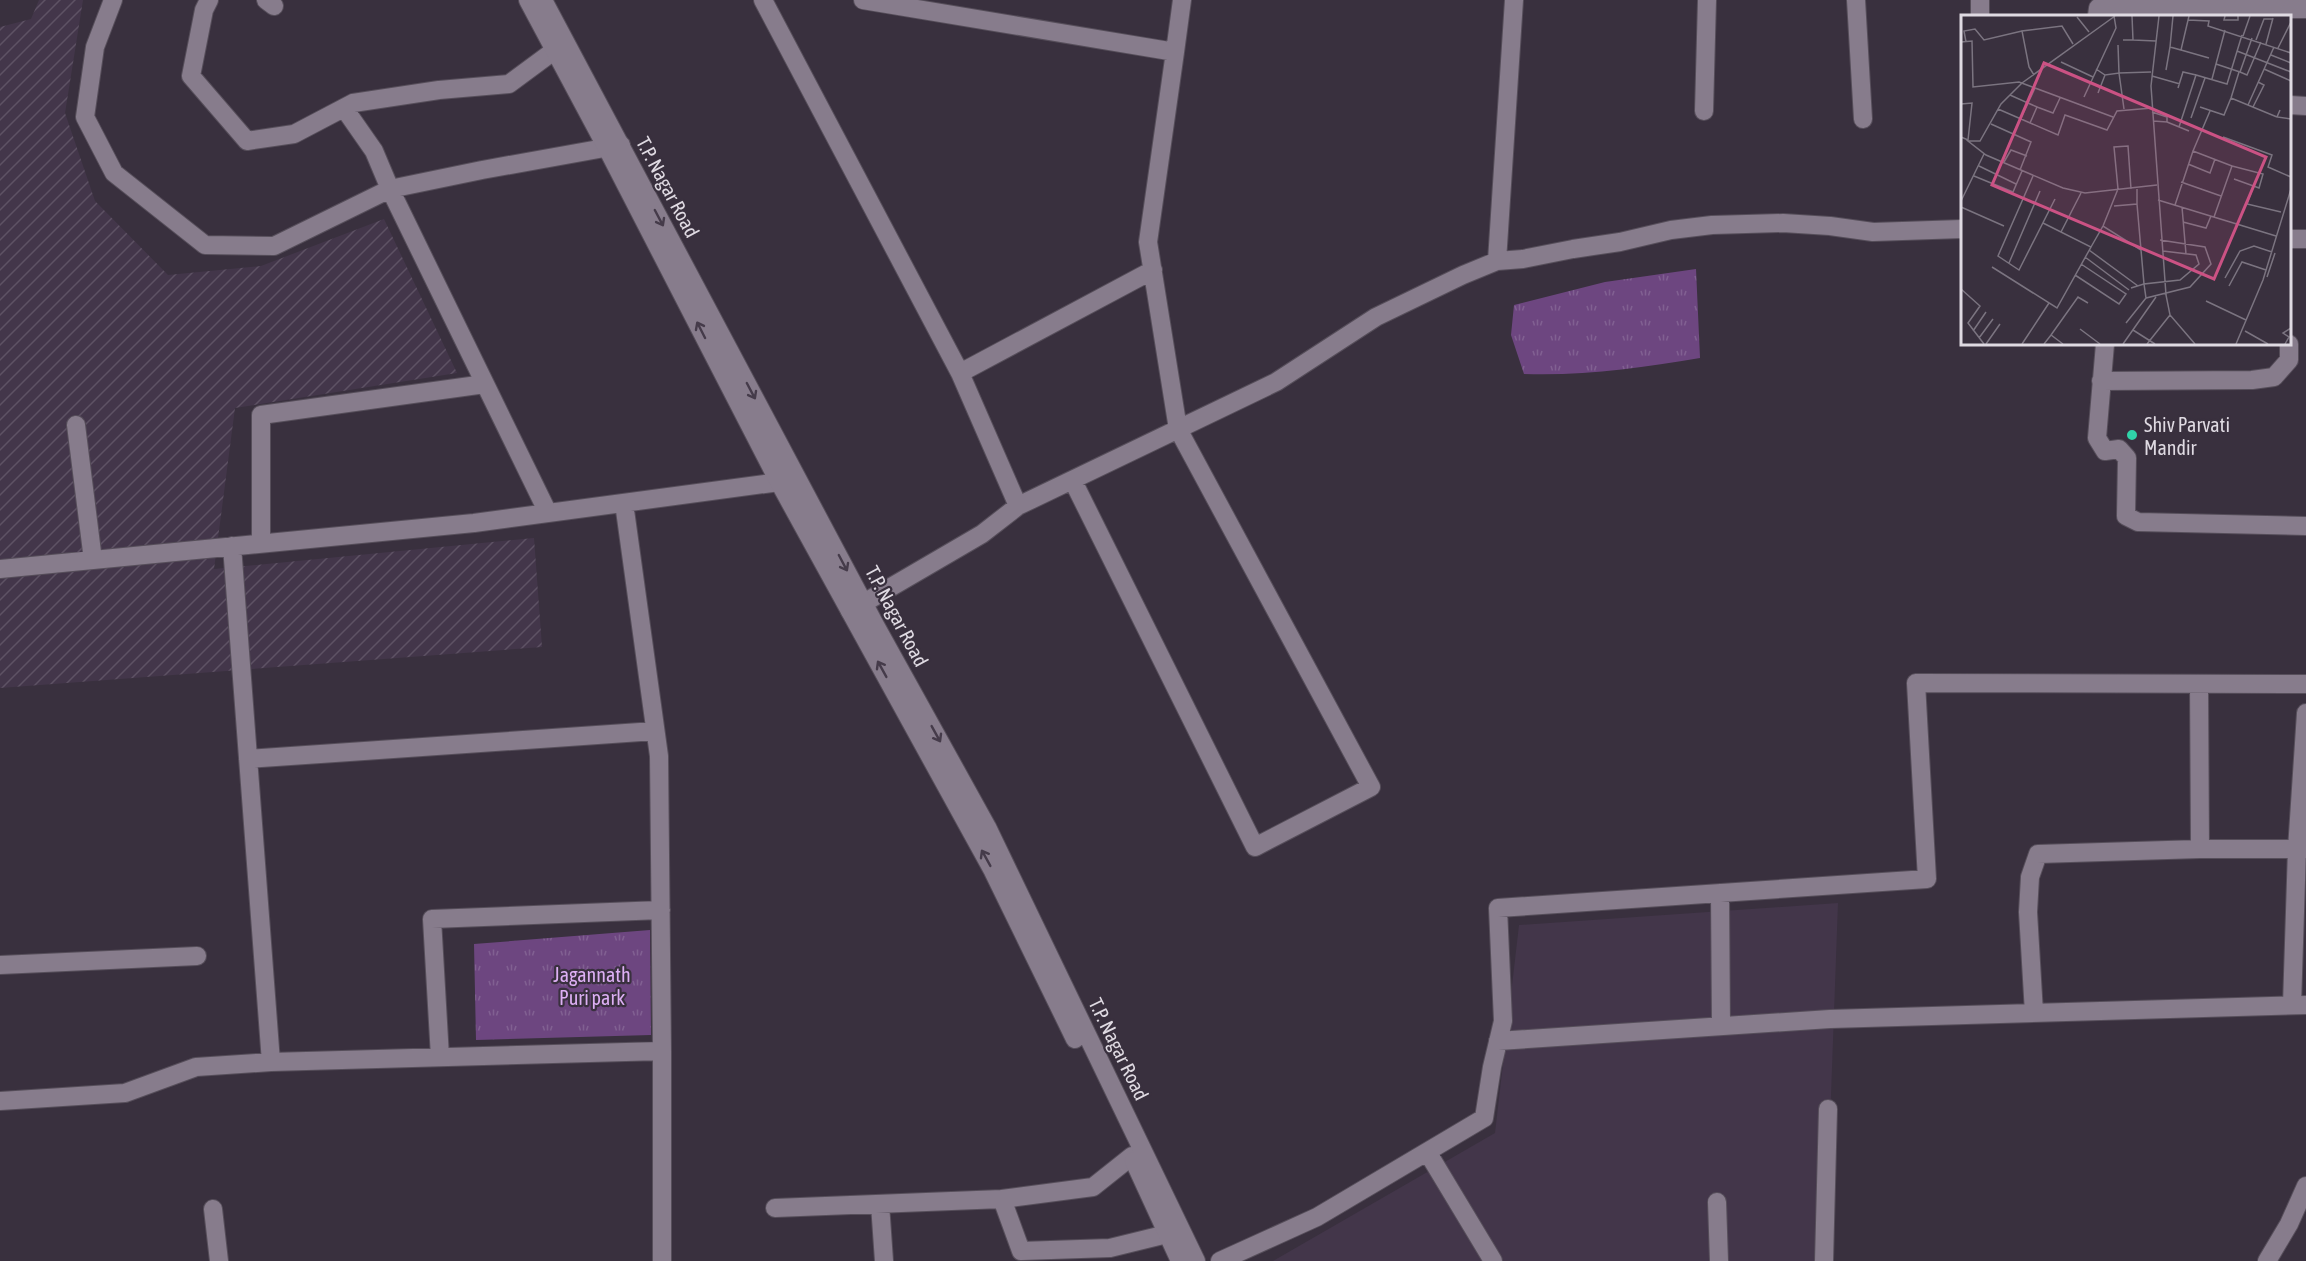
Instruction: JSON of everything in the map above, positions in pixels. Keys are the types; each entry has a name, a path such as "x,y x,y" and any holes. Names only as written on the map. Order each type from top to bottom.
{"street":[{"path":"113,0 94,47 85,117 114,173 205,245 274,246 390,189 614,146"},
{"path":"210,0 204,10 191,76 247,141 294,134 353,104 439,90 509,84 555,50"},
{"path":"528,0 555,50 614,146 779,482 857,607 993,871 1132,1156 1180,1261"},
{"name":"T.P. Nagar Road","path":"543,0 614,146 798,479 857,607 987,827 1196,1261"},
{"path":"763,0 960,373 1018,506"},
{"path":"863,0 1175,52"},
{"path":"1073,481 1255,847 1371,787 1178,429 1148,242 1182,0"},
{"path":"1497,261 1514,0"},
{"path":"1704,111 1707,0"},
{"path":"1856,0 1863,118"},
{"path":"2097,15 2098,8 2306,9"},
{"path":"2291,105 2306,106"},
{"path":"344,108 374,151 390,189 548,513"},
{"path":"857,607 982,534 1018,506 1276,382 1376,317 1497,261 1523,259 1620,242 1671,230 1712,225 1783,223 1873,232 1961,229"},
{"path":"2291,239 2306,238"},
{"path":"960,373 1153,270"},
{"path":"2105,345 2097,438 2105,451 2119,449 2127,458 2126,516 2138,522 2306,526"},
{"path":"2102,381 2252,380 2274,376 2289,360 2289,345"},
{"path":"261,544 261,415 485,384"},
{"path":"76,424 93,560"},
{"path":"0,569 474,523 798,479"},
{"path":"624,503 659,756 662,1261"},
{"path":"232,546 271,1062"},
{"path":"1220,1261 1317,1217 1484,1118 1503,1021 1498,908 1927,879 1916,683 2306,684"},
{"path":"2199,684 2200,849"},
{"path":"1498,1041 1830,1020 2299,1005 2306,713"},
{"path":"248,759 655,731"},
{"path":"2034,1013 2028,912 2030,877 2038,854 2200,849 2301,849"},
{"path":"1720,893 1721,1026"},
{"path":"440,1057 432,919 660,910"},
{"path":"0,964 197,956"},
{"path":"0,1101 125,1093 196,1067 271,1062 662,1051"},
{"path":"1824,1261 1828,1109"},
{"path":"1428,1153 1493,1261"},
{"path":"775,1208 1002,1199 1093,1187 1132,1156"},
{"path":"2267,1261 2289,1224 2306,1186"},
{"path":"1002,1199 1021,1251 1110,1248 1167,1234"},
{"path":"1717,1202 1719,1261"},
{"path":"880,1204 884,1261"},
{"path":"213,1209 219,1261"}],"shaded area":[{"path":"39,0 83,0 65,113 95,201 168,275 261,266 384,219 457,373 235,408 214,569 534,538 542,647 0,688 0,27 31,19"},
{"path":"1838,903 1825,1261 1273,1261 1495,1133 1519,925"}],"green space":[{"path":"1696,269 1700,358 1569,374 1524,374 1511,335 1514,305 1605,282"},
{"name":"Jagannath Puri park","path":"650,930 651,1035 476,1040 474,944"}],"place":[{"name":"Shiv Parvati Mandir","path":"2132,435"}]}
